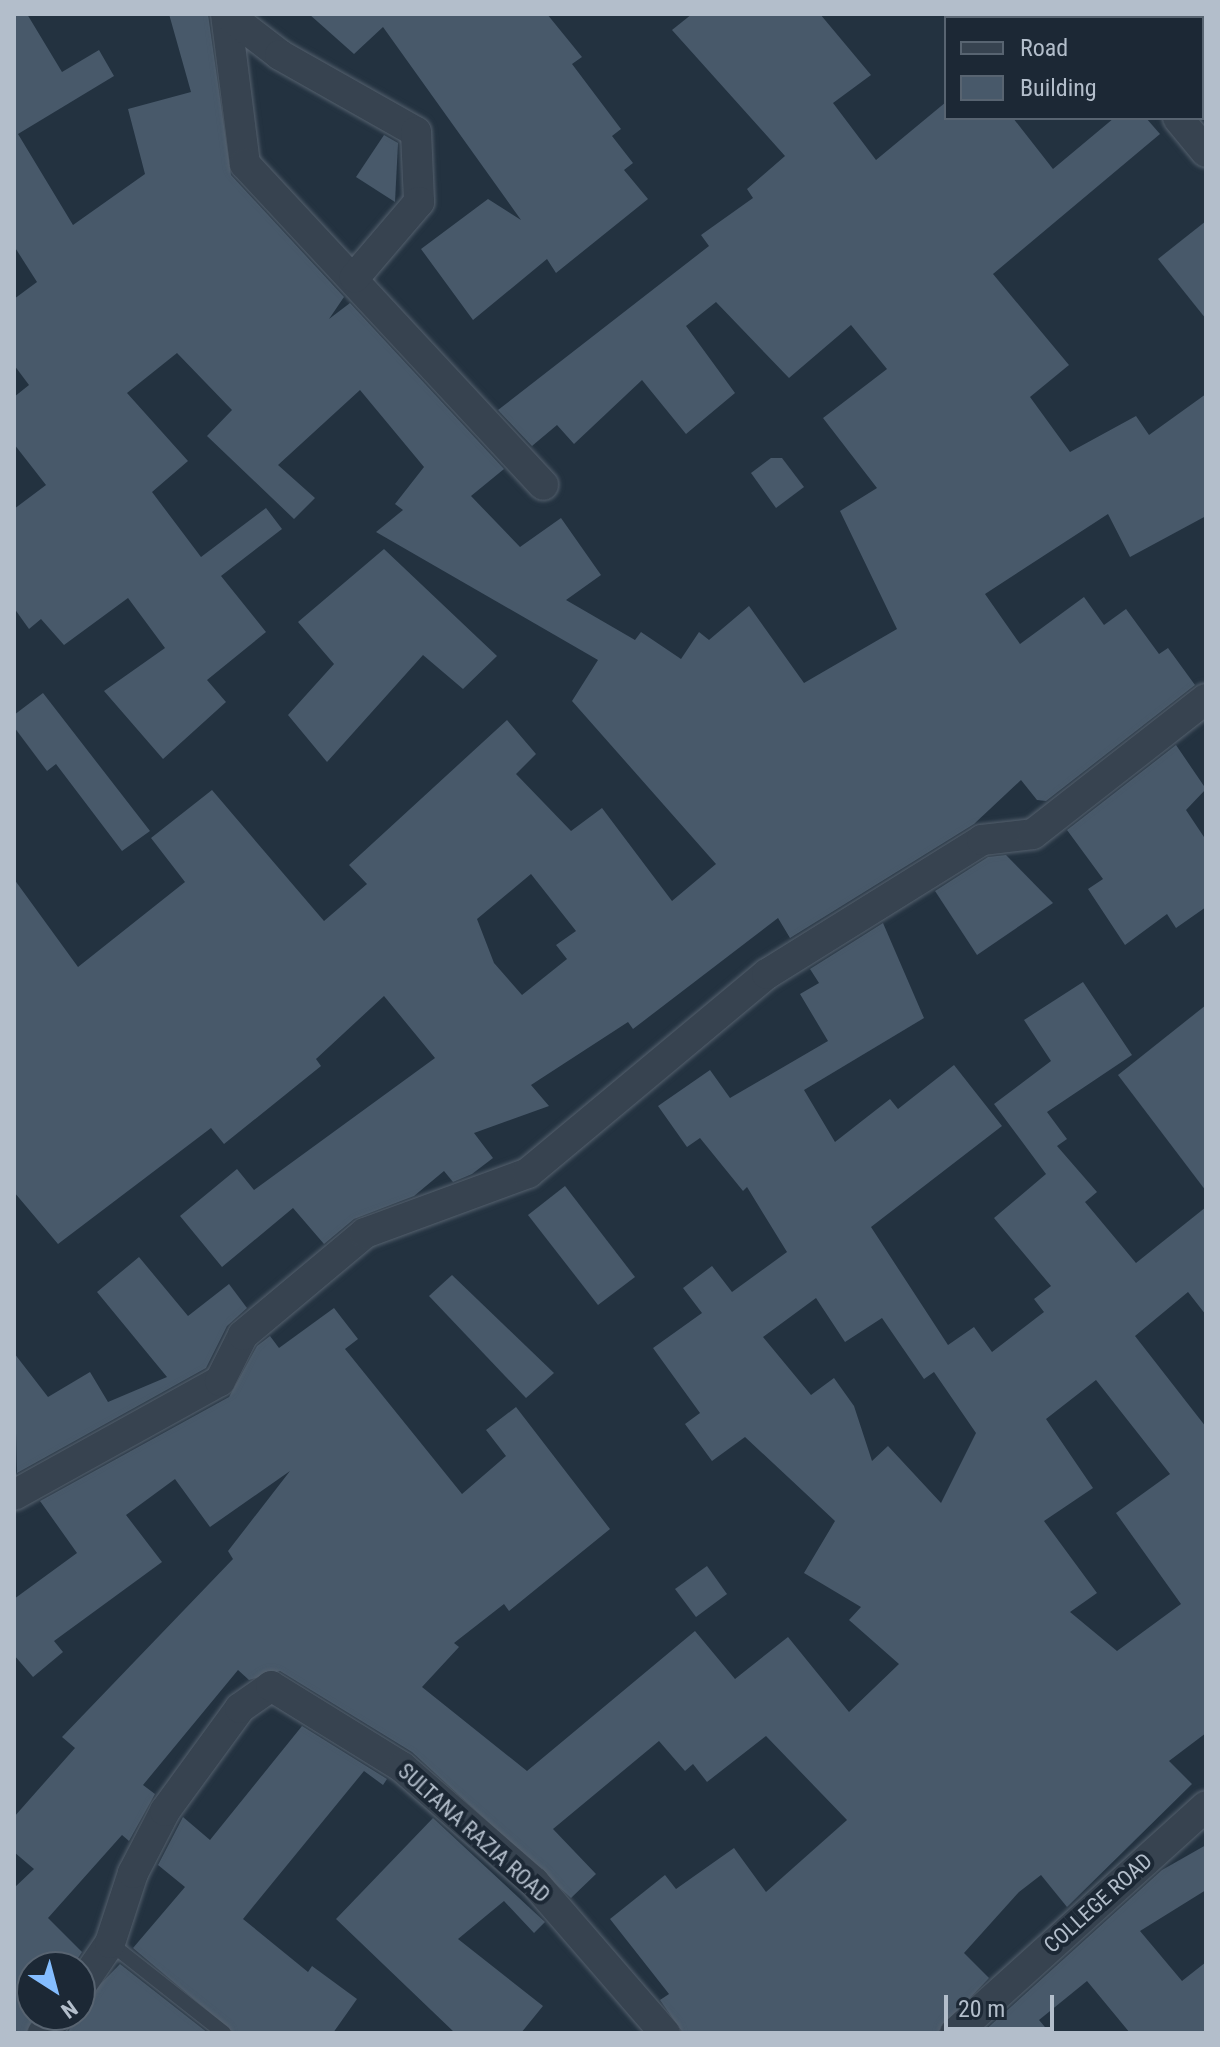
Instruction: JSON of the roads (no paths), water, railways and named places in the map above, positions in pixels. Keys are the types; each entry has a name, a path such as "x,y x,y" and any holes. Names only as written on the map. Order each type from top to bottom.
{"street":[{"path":"226,14 245,164 355,277 543,485"},
{"path":"226,14 280,55 416,132 419,202 355,277"},
{"path":"1180,120 1206,152"},
{"path":"14,1495 220,1381 243,1335 365,1233 528,1173 767,974 982,840 1033,834 1206,699"},
{"name":"SULTANA RAZIA ROAD","path":"96,1964 110,1943 133,1873 165,1811 240,1708 271,1686 402,1767 522,1871 665,2033"},
{"name":"COLLEGE ROAD","path":"955,2033 1206,1806"}],"lane":[{"path":"110,1943 224,2033"}]}
